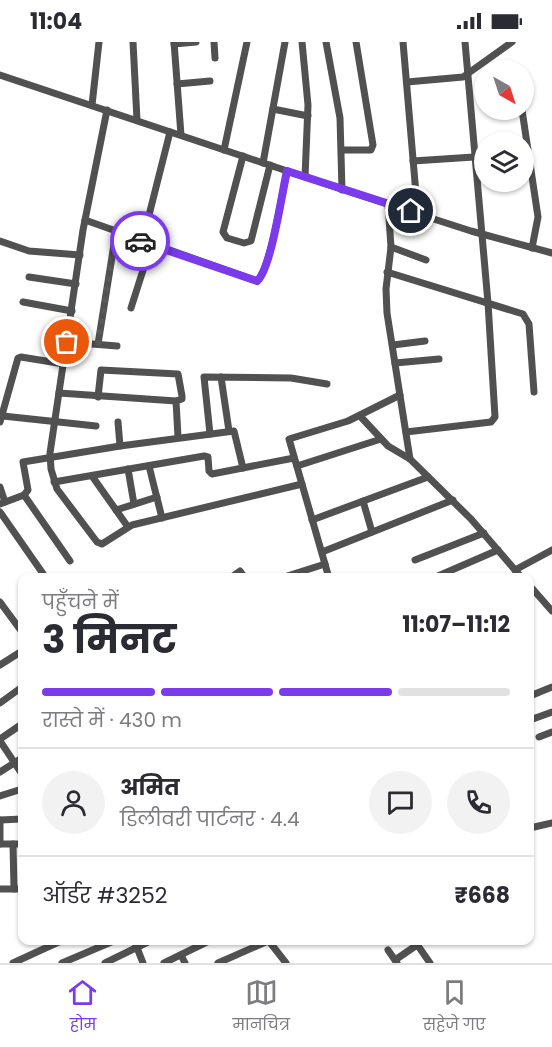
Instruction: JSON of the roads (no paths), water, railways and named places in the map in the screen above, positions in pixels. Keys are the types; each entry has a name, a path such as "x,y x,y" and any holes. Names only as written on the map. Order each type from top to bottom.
{"street":[{"path":"92,105 99,42"},
{"path":"133,42 137,120"},
{"path":"181,135 174,43 196,42"},
{"path":"214,42 215,58"},
{"path":"224,150 247,42"},
{"path":"243,156 223,232 227,238 244,243 250,241 267,164 273,109 285,42"},
{"path":"302,42 308,116 305,177"},
{"path":"326,42 340,118 342,190"},
{"path":"342,150 371,150 374,145 356,42"},
{"path":"404,42 415,213"},
{"path":"413,160 474,156 465,42"},
{"path":"407,82 458,79 512,42"},
{"path":"0,75 342,190 481,234 552,253"},
{"path":"177,84 210,81"},
{"path":"273,109 308,116"},
{"path":"107,110 85,220 54,422 50,457 54,482 63,498 97,542 104,542 128,527 302,484"},
{"path":"523,120 538,217 532,248"},
{"path":"147,223 170,132"},
{"path":"85,220 257,281 261,278 270,251 287,171"},
{"path":"406,432 491,422 495,419 488,303 477,192"},
{"path":"388,204 391,247 387,272 387,313 410,459"},
{"path":"98,344 116,232"},
{"path":"0,241 29,251 80,255"},
{"path":"131,308 151,245"},
{"path":"391,247 426,260"},
{"path":"387,272 519,311 527,318 534,392"},
{"path":"29,277 76,284"},
{"path":"23,302 72,311"},
{"path":"393,345 424,341"},
{"path":"67,342 117,346"},
{"path":"64,364 19,357 1,419 96,426"},
{"path":"395,363 439,358"},
{"path":"59,393 98,397 176,401 182,398 180,375 101,370 98,397"},
{"path":"210,434 202,379 204,377 285,378 327,384"},
{"path":"221,377 229,431"},
{"path":"328,573 290,437 360,416 400,396"},
{"path":"176,401 178,437"},
{"path":"360,416 381,439 410,459 453,500 518,573"},
{"path":"118,422 120,446"},
{"path":"0,487 2,503 24,495 29,488 22,464 50,457 229,431 235,432 243,468"},
{"path":"297,466 381,439"},
{"path":"54,482 204,456 209,459 211,474 294,458"},
{"path":"149,466 162,518"},
{"path":"128,470 134,504"},
{"path":"92,476 128,527"},
{"path":"312,520 428,477"},
{"path":"24,495 70,561"},
{"path":"116,510 157,497"},
{"path":"322,552 453,500"},
{"path":"363,501 372,532"},
{"path":"0,512 43,573"},
{"path":"415,560 484,533"},
{"path":"445,573 498,550"},
{"path":"515,570 552,550"},
{"path":"297,573 325,564"},
{"path":"534,591 552,611"},
{"path":"0,602 18,627"},
{"path":"0,665 18,654"},
{"path":"534,694 552,687"},
{"path":"0,703 18,690"},
{"path":"534,719 552,712"},
{"path":"18,727 0,740 18,768"},
{"path":"539,737 552,732"},
{"path":"0,772 18,761"},
{"path":"0,796 18,790"},
{"path":"18,819 0,820 0,844 18,844"},
{"path":"534,827 552,823"},
{"path":"14,844 18,880"},
{"path":"0,889 18,889"},
{"path":"13,963 52,945"},
{"path":"62,963 104,945"},
{"path":"105,963 134,945"},
{"path":"136,945 143,963"},
{"path":"164,963 201,945"},
{"path":"219,963 259,945"},
{"path":"271,945 283,961"},
{"path":"388,950 396,962 414,945"},
{"path":"417,945 430,963"},
{"path":"181,955 185,963"}]}
